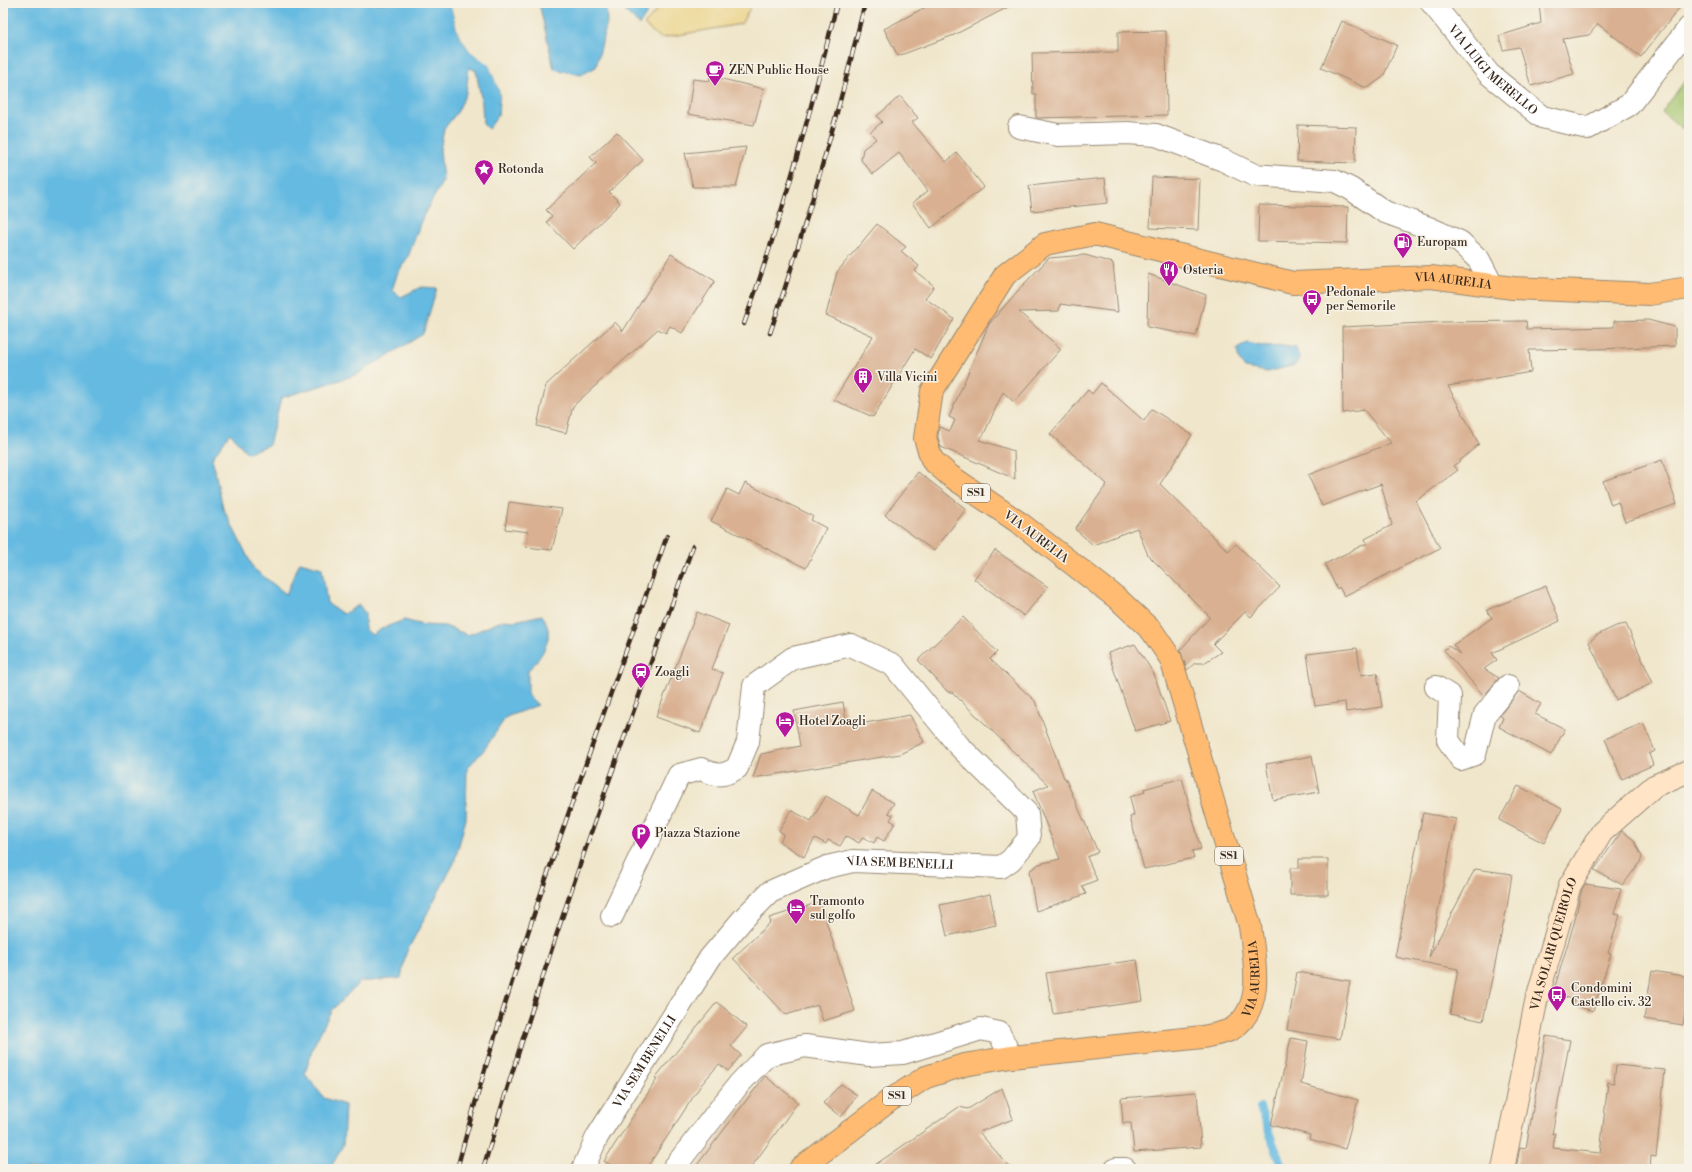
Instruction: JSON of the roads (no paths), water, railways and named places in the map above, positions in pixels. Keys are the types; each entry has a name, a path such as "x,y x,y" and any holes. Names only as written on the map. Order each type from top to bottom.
{"main road":[{"name":"VIA AURELIA","path":"800,1169 889,1101 926,1077 964,1065 1011,1057 1203,1037 1232,1029 1251,1009 1255,986 1254,958 1250,926 1171,659 1152,631 1118,599 1021,524 949,475 932,460 926,438 932,391 1006,275 1045,244 1095,234 1293,283 1431,277 1513,288 1649,294 1689,288"}],"street":[{"name":"VIA LUIGI MERELLO","path":"1432,3 1489,74 1542,117 1588,128 1629,106 1689,28"},
{"path":"1019,128 1058,135 1112,133 1156,135 1222,160 1254,175 1334,180 1352,189 1385,212 1429,228 1460,242 1479,260 1492,285"},
{"name":"VIA SEM BENELLI","path":"583,1169 597,1137 710,958 743,919 770,892 827,867 853,861 1001,867 1011,860 1029,838 1027,813 959,746 893,665 851,645 793,658 754,686 748,742 738,768 725,775 714,775 701,768 679,775 612,916"},
{"path":"1436,687 1450,696 1448,740 1461,759 1475,754 1485,714 1508,686"},
{"name":"VIA SOLARI QUEIROLO","path":"1503,1169 1536,1002 1570,885 1602,832 1654,786 1689,771"},
{"path":"673,1169 738,1084 767,1055 805,1046 869,1055 904,1053 982,1029 999,1033 1011,1057"},
{"path":"1116,1169 1125,1169"}],"water":[{"path":"3,3 450,3 458,33 470,51 489,64 500,93 498,116 488,129 483,124 482,103 476,71 469,67 466,93 458,111 444,129 440,150 443,181 423,216 408,257 398,272 392,290 401,297 421,287 437,288 423,334 356,375 281,398 269,445 247,453 230,433 212,458 223,508 254,569 286,594 300,562 322,568 327,603 343,614 359,605 365,613 365,629 372,635 383,628 404,620 423,625 445,626 468,635 504,620 515,621 542,615 548,628 545,647 539,658 528,670 528,696 538,705 506,717 484,750 467,768 466,819 454,863 406,953 401,978 360,982 331,1011 313,1047 305,1074 324,1098 345,1105 343,1145 330,1169 3,1169"},
{"path":"539,3 654,3 639,25 623,10 619,4 606,8 607,22 596,67 581,75 554,69"},
{"path":"1247,343 1267,347 1283,346 1296,348 1300,359 1295,365 1268,372 1245,368 1239,360 1237,349"}],"waterway":[{"path":"1260,1108 1283,1169"}],"railway":[{"path":"744,324 771,244 795,165 837,3"},
{"path":"770,333 797,251 821,169 865,3"},
{"path":"457,1169 479,1089 529,929 583,771 667,536"},
{"path":"483,1169 557,933 637,701 693,546"}],"place":[{"name":"ZEN Public House","path":"715,87"},
{"name":"Rotonda","path":"484,186"},
{"name":"Europam","path":"1403,259"},
{"name":"Osteria","path":"1169,287"},
{"name":"Pedonale per Semorile","path":"1312,316"},
{"name":"Villa Vicini","path":"863,394"},
{"name":"Zoagli","path":"641,689"},
{"name":"Hotel Zoagli","path":"785,738"},
{"name":"Piazza Stazione","path":"641,850"},
{"name":"Tramonto sul golfo","path":"796,925"},
{"name":"Condomini Castello civ. 32","path":"1557,1012"}]}
